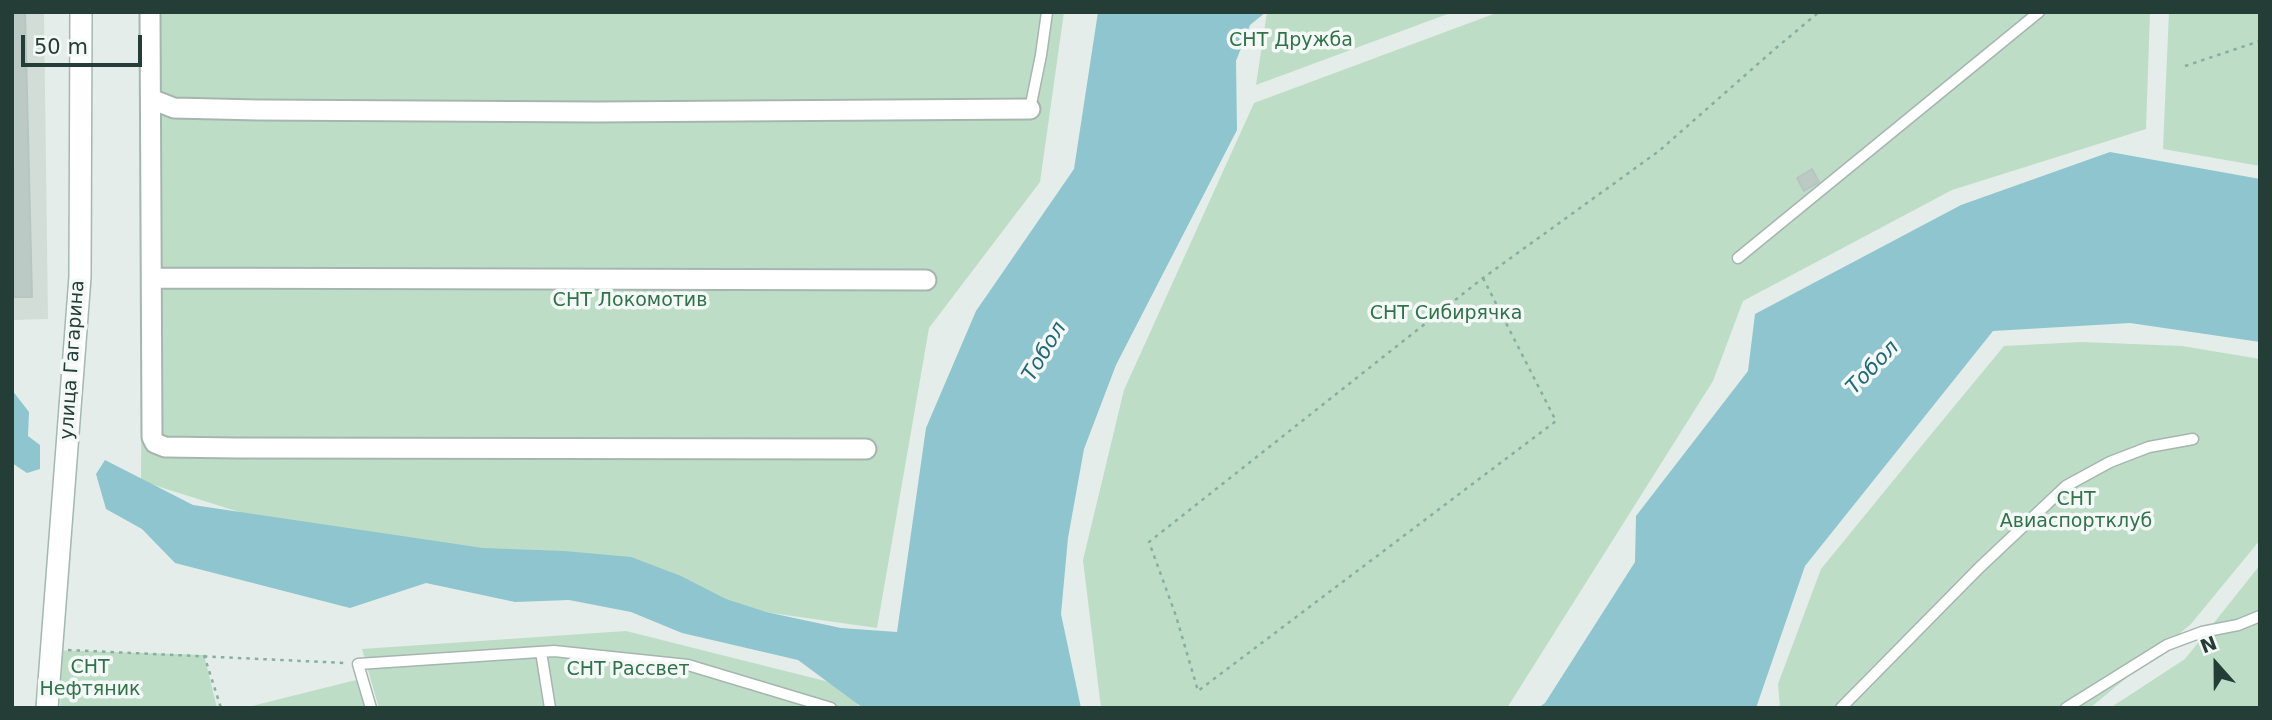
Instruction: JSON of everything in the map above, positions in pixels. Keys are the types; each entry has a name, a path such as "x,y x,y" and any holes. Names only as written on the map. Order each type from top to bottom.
{"main road":[{"name":"улица Гагарина","path":"47,708 80,277 81,12"}],"street":[{"path":"150,12 152,437 155,443 164,447 866,449"},
{"path":"151,99 174,108 258,110 610,112 1030,109"},
{"path":"153,278 926,280"}],"lane":[{"path":"1030,109 1047,12"},
{"path":"1738,258 2039,12"},
{"path":"1841,708 1979,568 2066,486 2110,462 2149,447 2193,439"},
{"path":"2066,708 2166,645 2202,632 2238,625 2260,616"},
{"path":"371,708 358,664 554,651 688,665 831,708"},
{"path":"541,652 550,708"}],"path":[{"path":"1483,278 1556,421 1198,691 1176,616 1149,542 1483,278 1659,151 1819,12"},
{"path":"2185,66 2260,41"},
{"path":"51,650 358,664"},
{"path":"204,655 221,708"}],"shaded area":[{"path":"12,12 44,12 48,319 12,320"}],"green space":[{"name":"СНТ Локомотив","path":"144,12 1064,12 1040,182 929,328 877,628 385,558 141,481"},
{"name":"СНТ Дружба","path":"1267,12 1453,12 1256,85"},
{"name":"СНТ Сибирячка","path":"1499,12 2150,12 2146,129 1952,190 1743,301 1713,381 1507,708 1101,708 1083,560 1124,390 1254,103"},
{"path":"2169,12 2260,12 2260,166 2163,149"},
{"name":"СНТ Авиаспортклуб","path":"2082,342 2182,346 2260,359 2260,540 2191,624 2090,708 1780,708 1778,684 1821,569 1928,438 2004,346"},
{"path":"2260,565 2260,708 2110,708 2185,659"},
{"name":"СНТ Рассвет","path":"626,631 845,686 860,708 379,708 362,649"},
{"name":"СНТ Нефтяник","path":"51,650 204,655 217,708 60,708 62,659"},
{"path":"360,679 368,708 244,708"}],"water":[{"name":"Тобол","path":"1098,12 1266,12 1250,25 1236,61 1237,130 1116,365 1084,449 1068,538 1061,614 1081,708 863,708 798,660 682,633 631,612 569,600 515,602 426,583 350,608 175,563 142,529 106,509 96,474 105,460 193,505 483,548 631,557 681,576 726,599 766,612 841,628 897,632 926,428 976,311 1074,169"},
{"name":"Тобол","path":"2110,152 2260,179 2260,342 2130,323 1993,331 1805,566 1756,708 1538,708 1545,703 1635,562 1636,516 1748,371 1755,314 1961,205"},
{"path":"12,390 29,412 28,436 40,445 40,469 27,473 12,463"}],"building":[{"path":"12,12 25,12 32,297 14,297"},
{"path":"1812,169 1819,182 1804,191 1797,178"}]}
